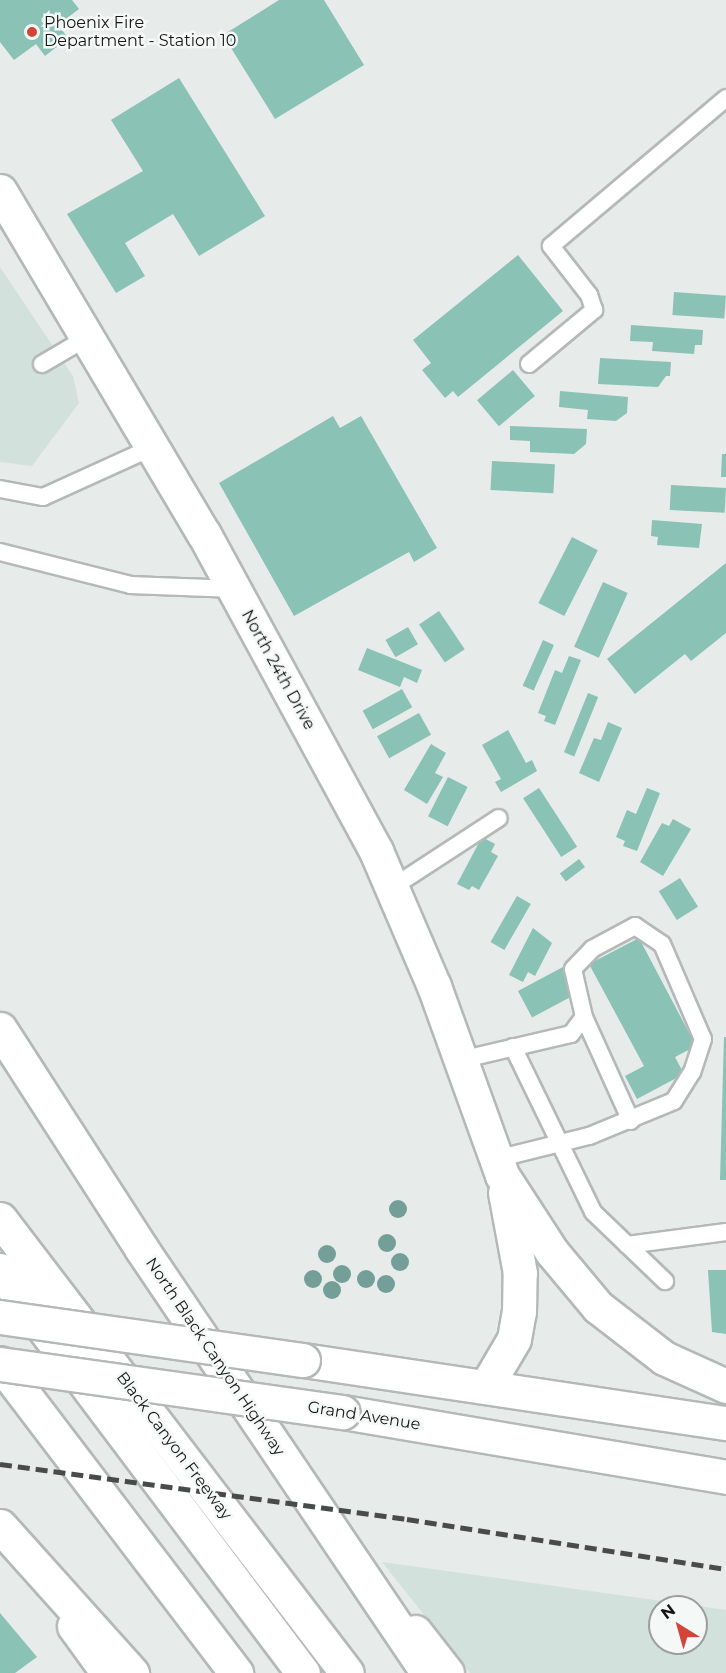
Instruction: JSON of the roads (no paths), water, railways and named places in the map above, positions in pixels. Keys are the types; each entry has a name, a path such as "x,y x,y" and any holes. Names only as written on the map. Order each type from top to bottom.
{"main road":[{"name":"North 24th Drive","path":"0,191 153,447 234,589 393,887 499,1167"},
{"name":"North Black Canyon Highway","path":"0,1029 141,1248 298,1480 447,1673"},
{"path":"487,1385 514,1339 519,1312 520,1273 499,1167"},
{"path":"499,1167 552,1252 598,1306 664,1358 726,1386"},
{"name":"Black Canyon Freeway","path":"0,1219 347,1673"},
{"path":"0,1270 303,1673"},
{"path":"0,1317 487,1385 726,1423"},
{"path":"0,1364 236,1673"},
{"name":"Grand Avenue","path":"0,1364 342,1412 726,1477"},
{"path":"298,1480 428,1673"},
{"path":"4,1530 108,1673"},
{"path":"4,1530 132,1673"}],"lane":[{"path":"529,363 594,310 590,295 552,246 726,98"},
{"path":"42,364 88,337"},
{"path":"0,489 43,497 153,447"},
{"path":"0,552 131,585 234,589"},
{"path":"393,887 499,818"},
{"path":"499,1167 556,1143 631,1120 674,1101 692,1072 703,1039 662,944 635,926 592,949 573,969 584,1017 631,1120"},
{"path":"460,1060 571,1034 584,1017"},
{"path":"513,1047 556,1143 593,1212 665,1281"},
{"path":"627,1245 726,1232"}],"railway":[{"path":"0,1464 407,1519 726,1569"}],"place":[{"name":"Phoenix Fire Department - Station 10","path":"32,32"}]}
